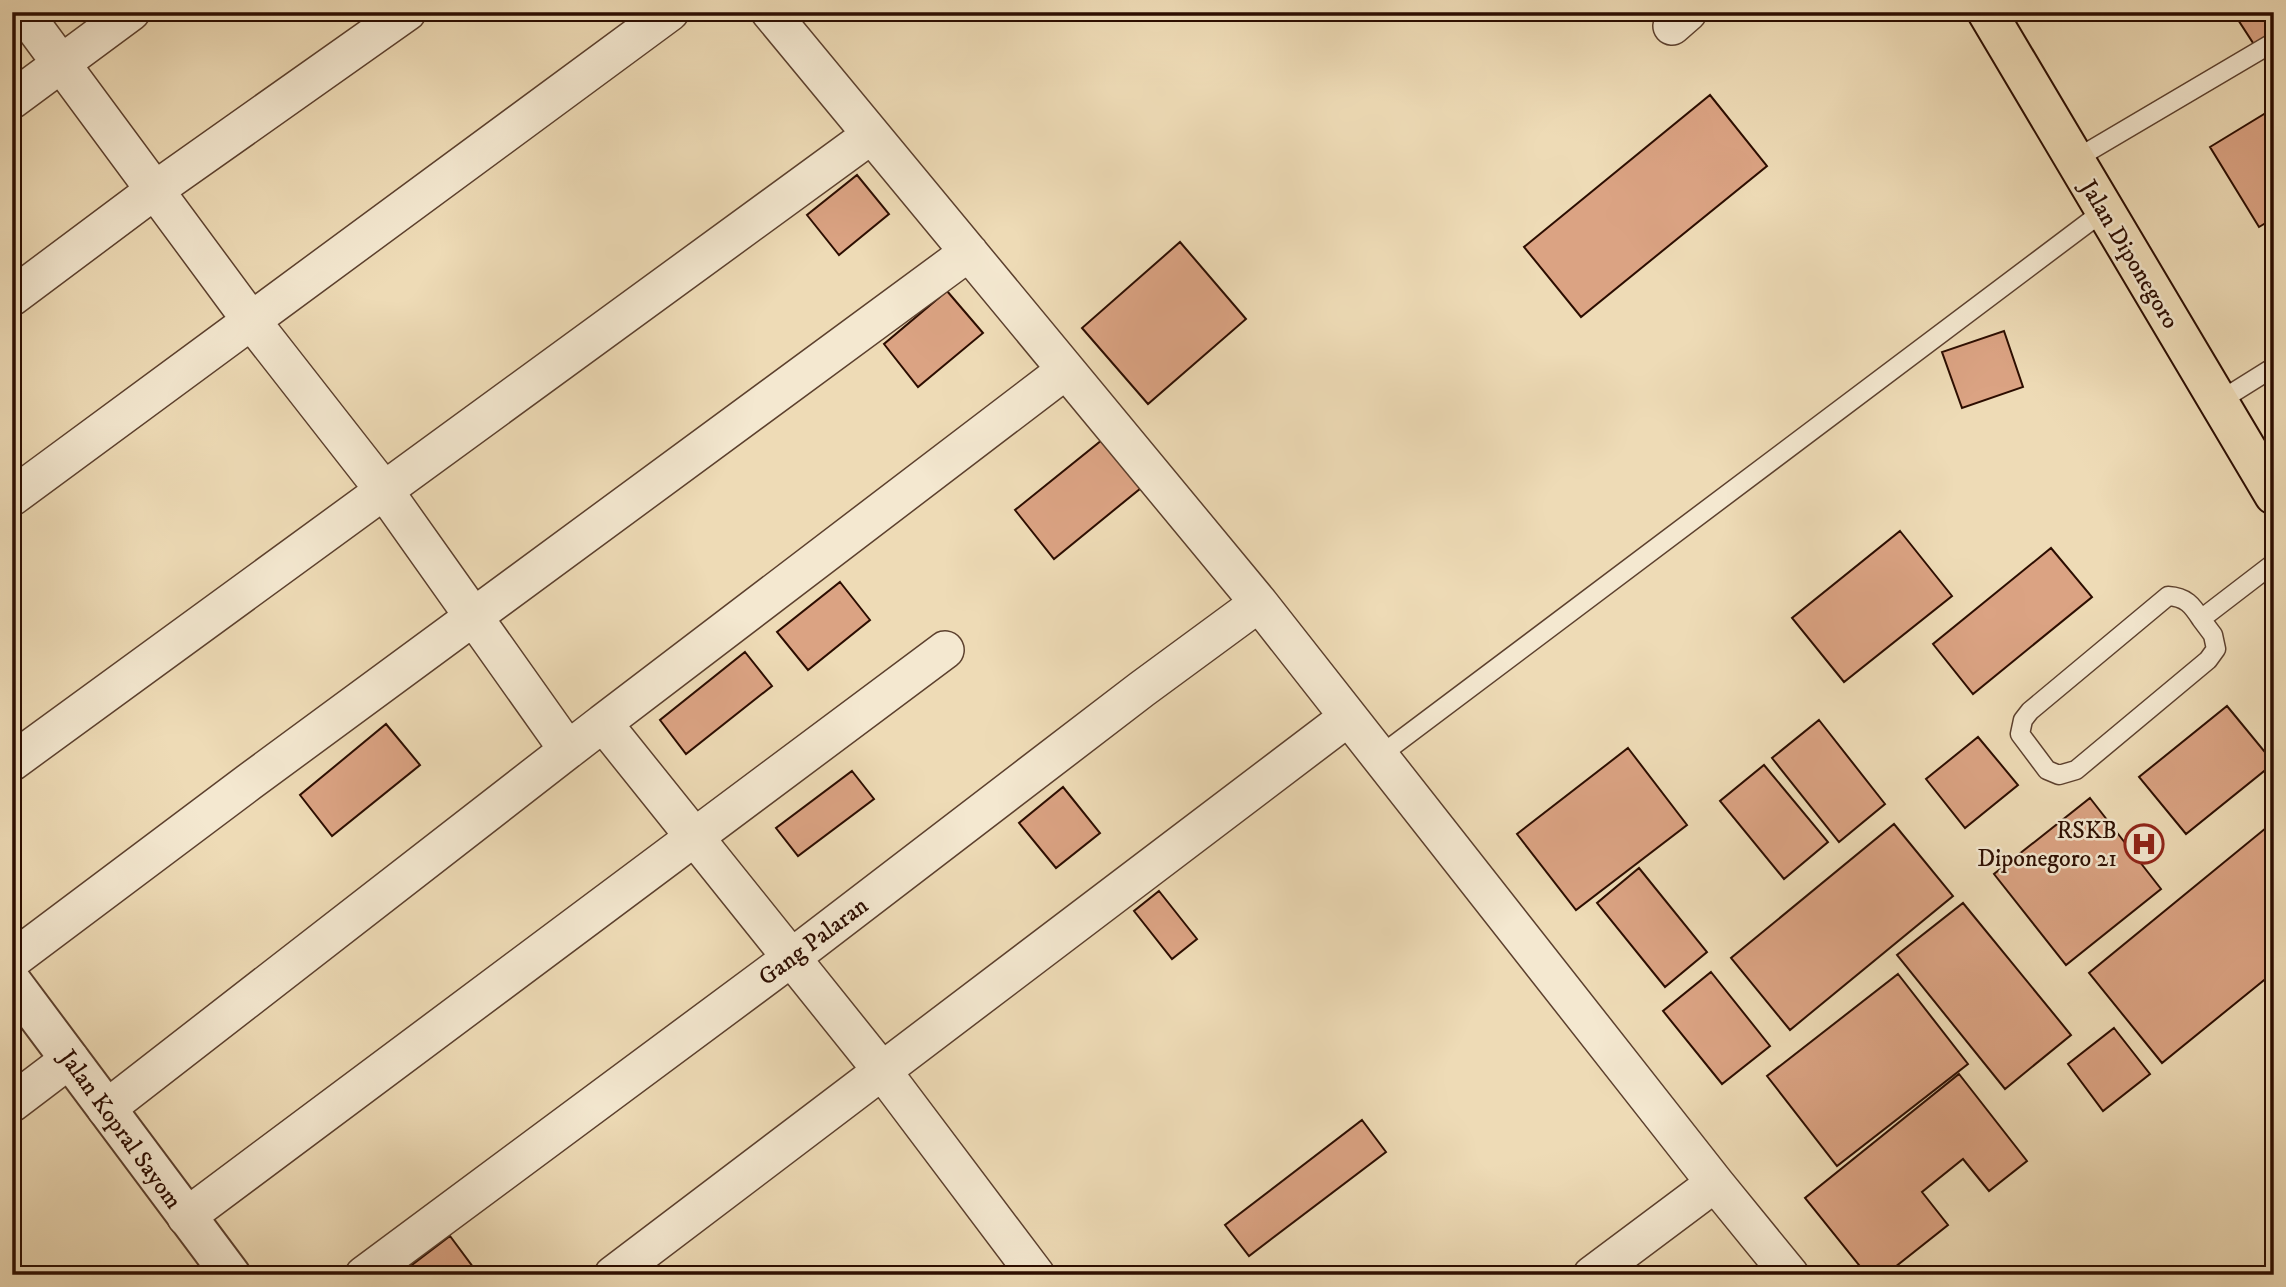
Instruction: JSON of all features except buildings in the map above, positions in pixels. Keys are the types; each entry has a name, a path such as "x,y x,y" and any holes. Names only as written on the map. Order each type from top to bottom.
{"highway":[{"name":"Jalan Diponegoro","path":"1987,12 2274,495"}],"street":[{"path":"23,12 250,319 383,489 568,750"},
{"path":"12,100 131,12"},
{"path":"12,297 155,190 407,12"},
{"path":"12,497 670,12"},
{"path":"770,12 1259,603 1714,1183 1790,1275"},
{"path":"12,762 871,135"},
{"path":"12,960 249,782 969,252"},
{"path":"106,1108 603,723 1066,370"},
{"name":"Gang Palaran","path":"364,1275 791,958 1142,689 1259,603"},
{"path":"186,1216 945,650"},
{"path":"613,1275 1347,718"},
{"path":"603,723 883,1072 1036,1275"},
{"name":"Jalan Kopral Sayom","path":"12,982 231,1275"},
{"path":"12,1103 70,1059"},
{"path":"1592,1275 1714,1183"}],"lane":[{"path":"2074,160 2274,42"},
{"path":"1378,757 2105,210"},
{"path":"2218,402 2274,368"},
{"path":"2201,619 2274,563"},
{"path":"2168,596 2180,597 2190,603 2201,619 2213,635 2216,649 2208,660 2076,769 2059,775 2047,770 2020,734 2023,720 2030,711 2168,596"}],"place":[{"name":"RSKB Diponegoro 21","path":"2144,844"}]}
